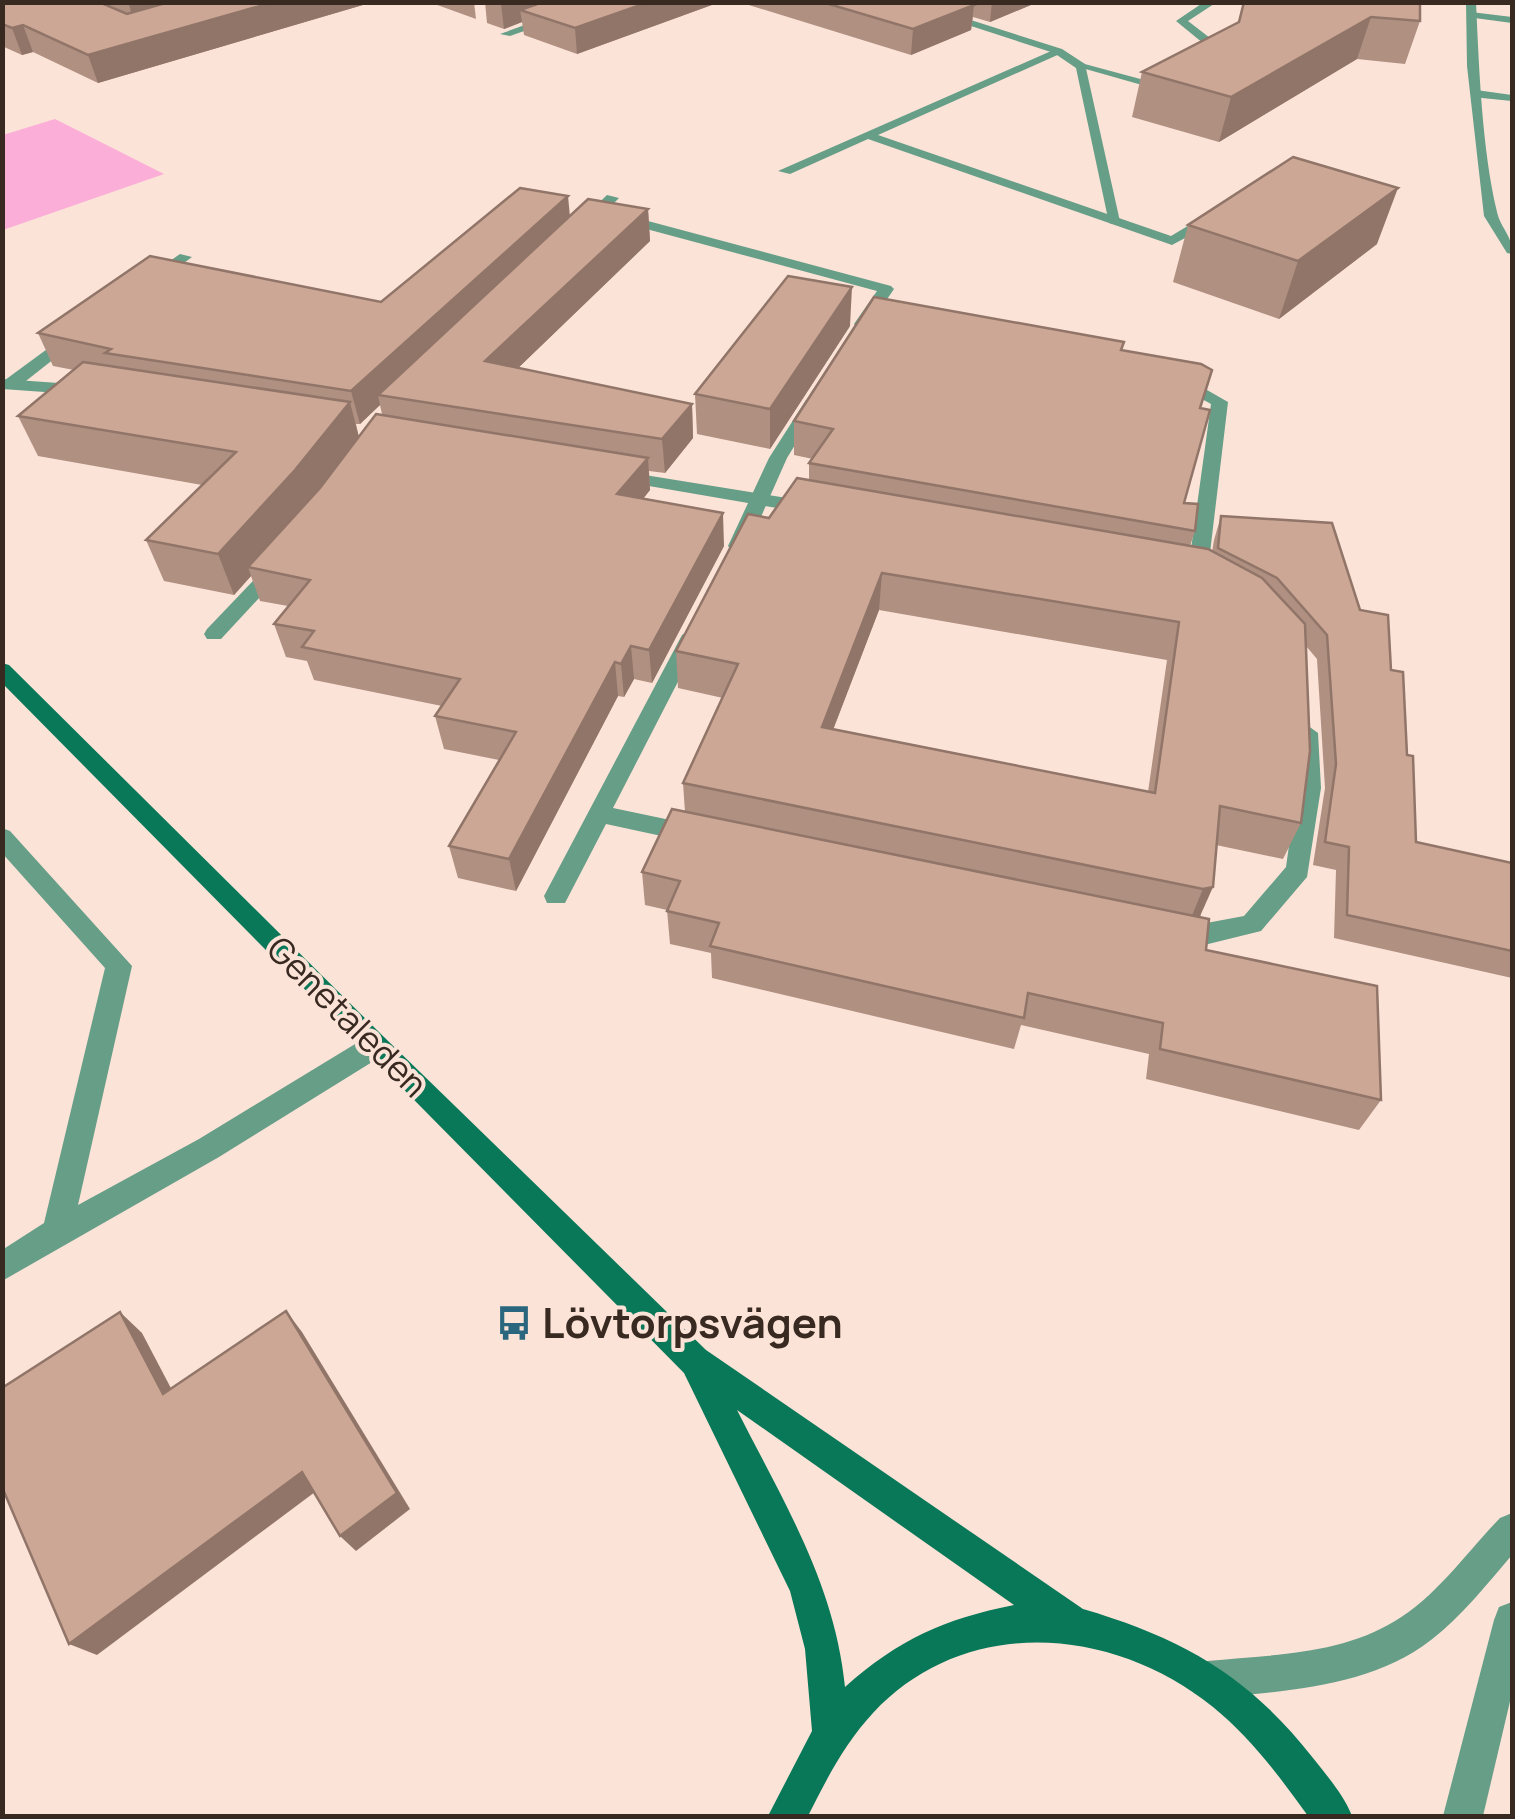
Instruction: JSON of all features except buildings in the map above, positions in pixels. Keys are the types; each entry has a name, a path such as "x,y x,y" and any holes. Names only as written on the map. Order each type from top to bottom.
{"main road":[{"name":"Genetaleden","path":"2,670 375,1046 695,1360 1070,1622"},
{"name":"Genetaleden","path":"695,1360 806,1587 823,1649 831,1732"},
{"path":"788,1816 800,1784 831,1732 869,1688 914,1654 962,1632 1015,1622 1070,1622 1116,1633 1162,1652 1208,1680 1253,1718 1296,1766 1332,1816"}],"street":[{"path":"506,34 601,2"},
{"path":"902,2 1058,51 1081,66 1145,84 1217,48 1181,21 1212,2"},
{"path":"1512,20 1471,9 1476,94 1491,216 1512,250"},
{"path":"785,171 1058,51"},
{"path":"1081,66 1116,222"},
{"path":"1476,94 1512,98"},
{"path":"867,135 1172,242 1206,220"},
{"path":"570,238 612,198"},
{"path":"598,212 886,290 851,341"},
{"path":"138,290 185,256"},
{"path":"872,307 892,312"},
{"path":"7,384 91,324"},
{"path":"1163,375 1182,380 1220,402 1195,579"},
{"path":"7,384 109,393"},
{"path":"730,561 778,458 820,391"},
{"path":"606,474 835,512"},
{"path":"214,634 288,555"},
{"path":"556,896 704,612"},
{"path":"1148,930 1188,939 1252,924 1298,870 1309,788 1306,709"},
{"path":"601,814 718,839"},
{"path":"2,837 119,966 57,1232"},
{"path":"2,1266 209,1148 375,1046"},
{"path":"1208,1680 1319,1668 1365,1656 1412,1632 1512,1530"},
{"path":"1463,1816 1512,1620"}],"shaded area":[{"path":"55,119 164,174 3,230 3,135"}],"place":[{"name":"Lövtorpsvägen","path":"514,1323"}]}
